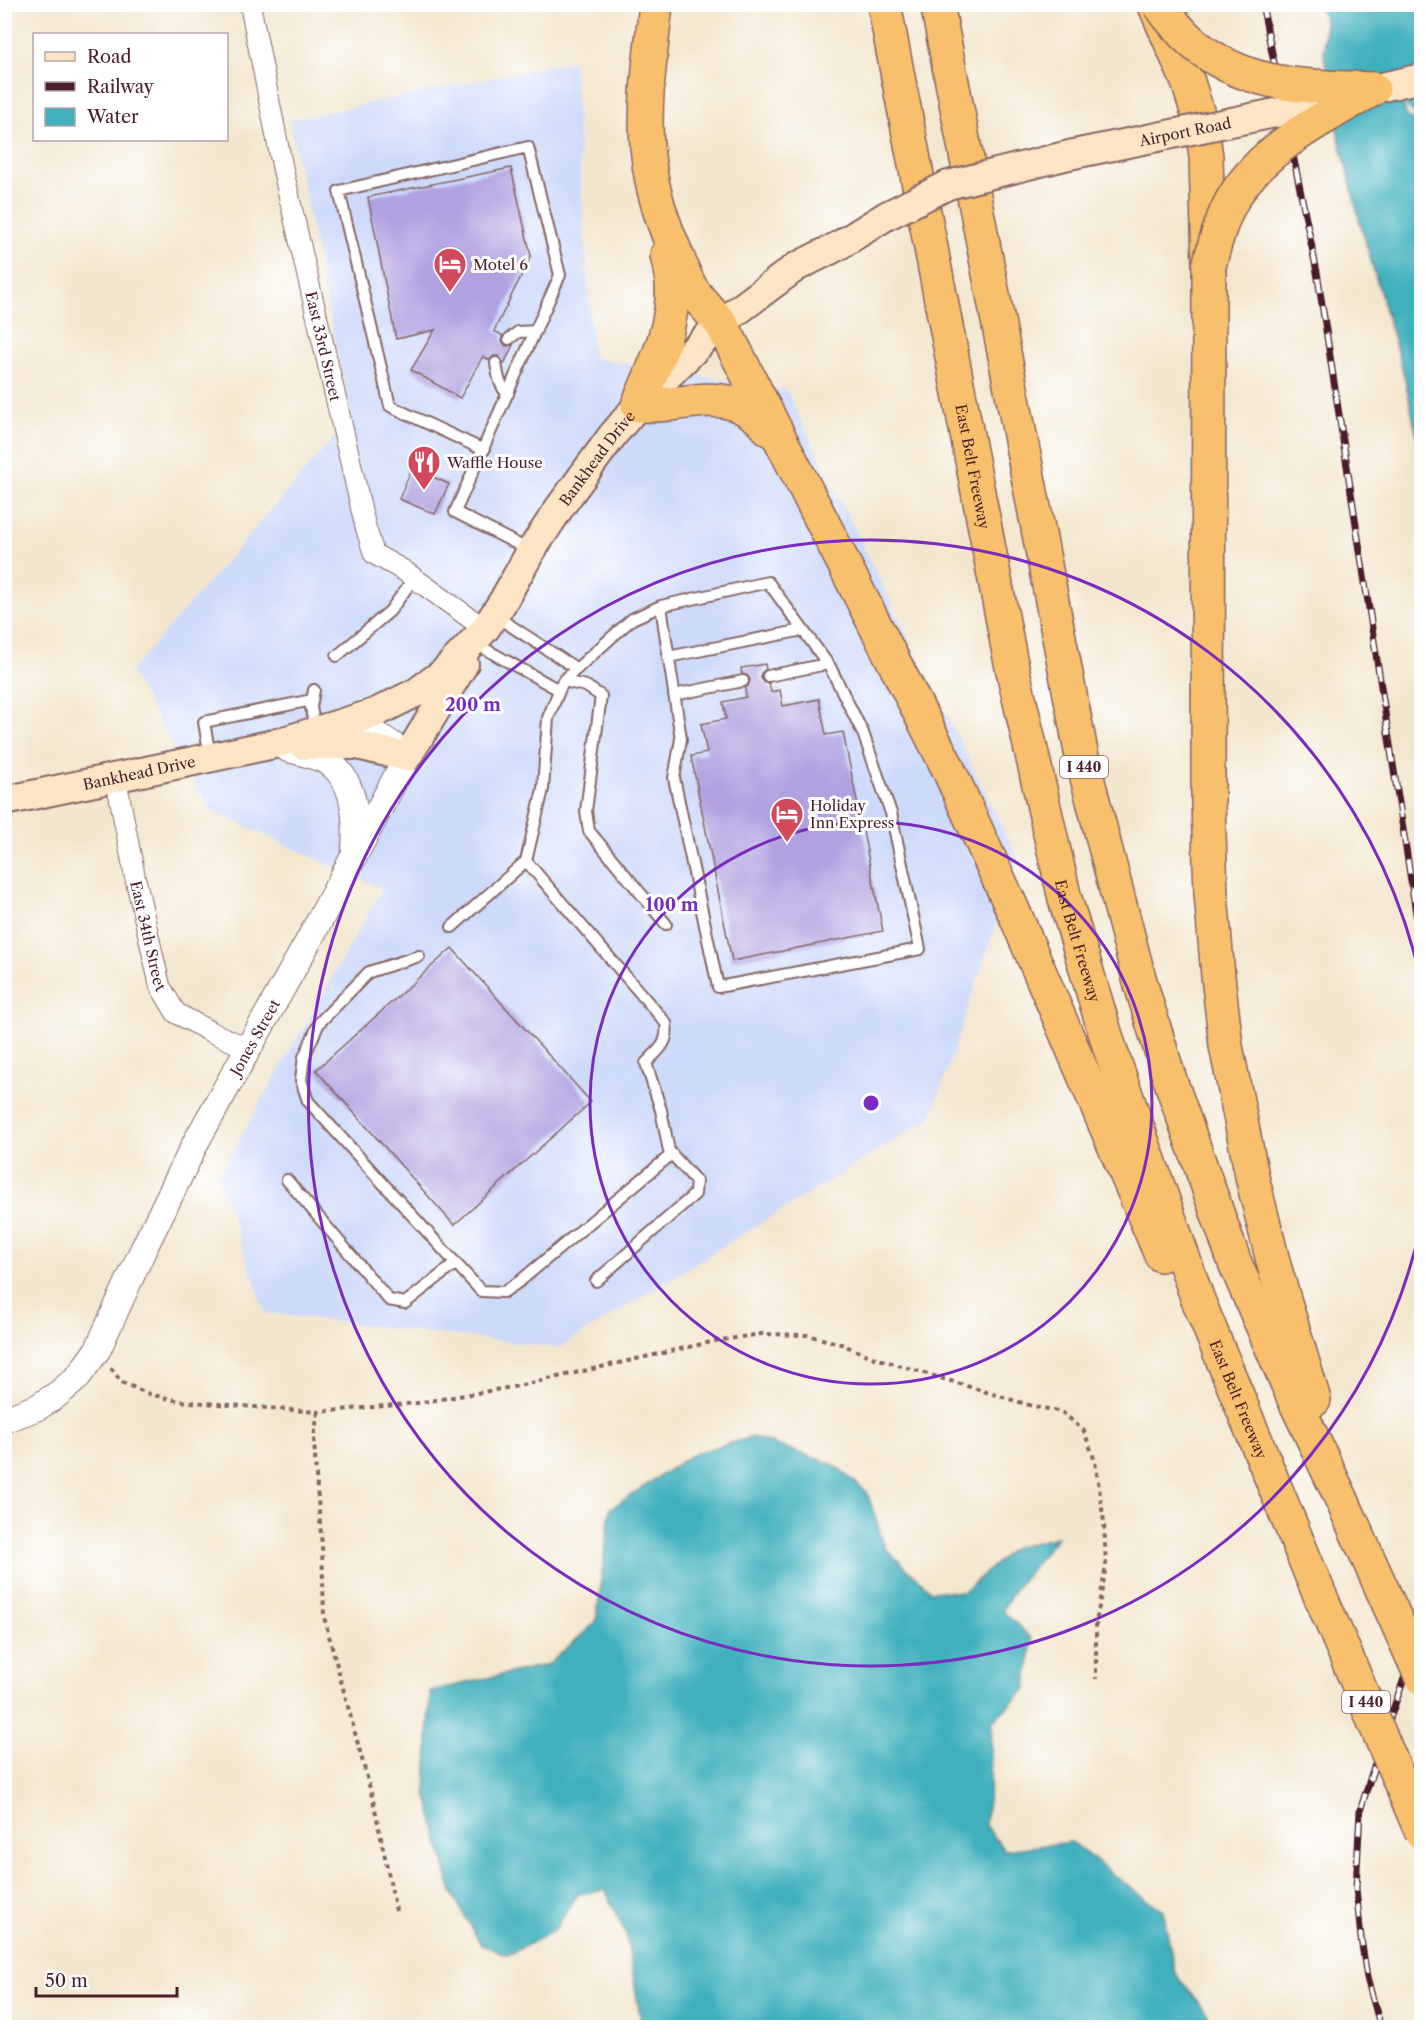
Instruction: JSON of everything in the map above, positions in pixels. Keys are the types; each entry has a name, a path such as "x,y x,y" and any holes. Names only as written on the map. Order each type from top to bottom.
{"highway":[{"path":"656,4 645,105 645,138 648,170 661,218 672,284 669,315 661,350 638,405 658,407 708,399 726,401 759,417 784,448"},
{"name":"East Belt Freeway","path":"884,4 1010,658 1065,898 1110,1049 1198,1300 1249,1428 1422,1833"},
{"name":"I 440","path":"937,4 1083,762 1139,978 1168,1074 1235,1263 1294,1399 1422,1678"},
{"path":"1154,4 1188,82 1202,127 1206,157 1209,266 1209,813 1211,894 1224,1035 1253,1182 1269,1247 1341,1498"},
{"path":"1159,4 1192,42 1211,57 1233,69 1294,86 1373,88"},
{"path":"1209,266 1218,230 1228,207 1249,176 1266,159 1301,132 1373,88"},
{"path":"661,218 691,288 721,323 947,766 1017,919 1166,1268 1206,1350 1249,1428"}],"main road":[{"name":"Airport Road","path":"948,185 1057,157 1285,111 1422,78"},
{"name":"Bankhead Drive","path":"4,801 274,744 375,713 417,692 444,672 485,629 531,551 612,436 638,405 721,323 796,267 838,246 886,216 948,185"},
{"name":"Jones Street","path":"407,758 485,629"},
{"name":"Bankhead Drive","path":"274,744 357,745 407,758"}],"street":[{"name":"East 33rd Street","path":"250,4 283,170 365,525 374,554 414,578 485,629"},
{"path":"344,723 369,730 382,737 407,758"},
{"path":"274,744 319,758 341,774 348,784 354,812 355,853"},
{"name":"Jones Street","path":"4,1420 38,1407 58,1394 77,1378 98,1349 196,1140 308,942 407,758"},
{"name":"East 34th Street","path":"116,779 160,986 176,1013 247,1048"}],"lane":[{"path":"484,450 390,406 339,191 528,147 560,275 484,450 455,512 531,551"},
{"path":"509,339 518,332 536,331"},
{"path":"496,363 499,379 508,394"},
{"path":"337,656 390,611 414,578"},
{"path":"452,927 526,861 543,789 548,718 561,686 632,620 661,606 768,582 827,664 863,733 891,813 920,949 718,987 674,778 681,739 661,606"},
{"path":"485,629 577,669"},
{"path":"485,629 561,686 586,686 601,696 586,811 589,831 666,924"},
{"path":"668,657 803,630"},
{"path":"768,676 827,664"},
{"path":"674,695 743,681"},
{"path":"210,758 204,722 313,695 310,707 315,731"},
{"path":"526,861 666,1023 668,1036 646,1063 661,1110 669,1151 696,1181 695,1194 596,1281"},
{"path":"419,956 369,972 320,1023 304,1056 301,1080 308,1101 481,1291 504,1292 672,1154"},
{"path":"287,1180 389,1300 405,1303 454,1264"}],"path":[{"path":"98,1349 121,1382 149,1394 179,1401 318,1412 441,1400 518,1386 715,1341 761,1334 807,1335 1029,1405 1062,1412 1084,1431 1095,1461 1104,1522 1106,1566 1096,1623 1096,1679"},
{"path":"318,1412 314,1437 322,1546 324,1617 374,1804 396,1911"}],"shaded area":[{"path":"573,61 593,358 786,390 1018,859 931,1118 559,1348 265,1313 218,1177 382,889 210,810 130,672 351,418 289,120"}],"water":[{"path":"1318,5 1421,5 1421,30 1398,36 1395,46 1406,115 1421,125 1421,455 1404,375 1359,219 1333,112 1324,54 1325,21"},
{"path":"753,1437 832,1464 867,1492 885,1548 931,1591 964,1592 1013,1548 1057,1537 1013,1592 1002,1610 1032,1639 1026,1689 992,1722 990,1785 985,1825 1004,1850 1071,1842 1163,1910 1175,1973 1208,2015 1205,2027 642,2027 626,1935 605,1890 578,1894 554,1931 508,1955 481,1945 452,1893 426,1793 430,1691 549,1664 596,1622 610,1509 694,1453"}],"building":[{"name":"Motel 6","path":"511,168 531,256 494,331 502,335 502,341 506,346 513,345 504,364 499,356 494,356 489,360 483,356 460,398 411,370 435,330 396,339 368,197"},
{"name":"Waffle House","path":"412,468 449,484 435,514 399,499"},
{"name":"Holiday Inn Express","path":"765,664 766,669 761,673 761,678 765,683 769,683 771,692 780,690 783,706 819,699 826,735 843,732 883,931 732,961 691,756 707,753 701,724 726,719 723,702 746,697 745,688 750,680 748,676 742,674 741,668"},
{"path":"452,948 591,1102 454,1225 316,1070"}],"waterway":[{"path":"1397,4 1422,99"}],"railway":[{"path":"1262,4 1317,272 1422,952"},
{"path":"1381,2028 1367,1978 1356,1888 1360,1811 1422,1628"}],"place":[{"name":"Motel 6","path":"450,293"},
{"name":"Waffle House","path":"424,491"},
{"name":"Holiday Inn Express","path":"787,843"}]}
